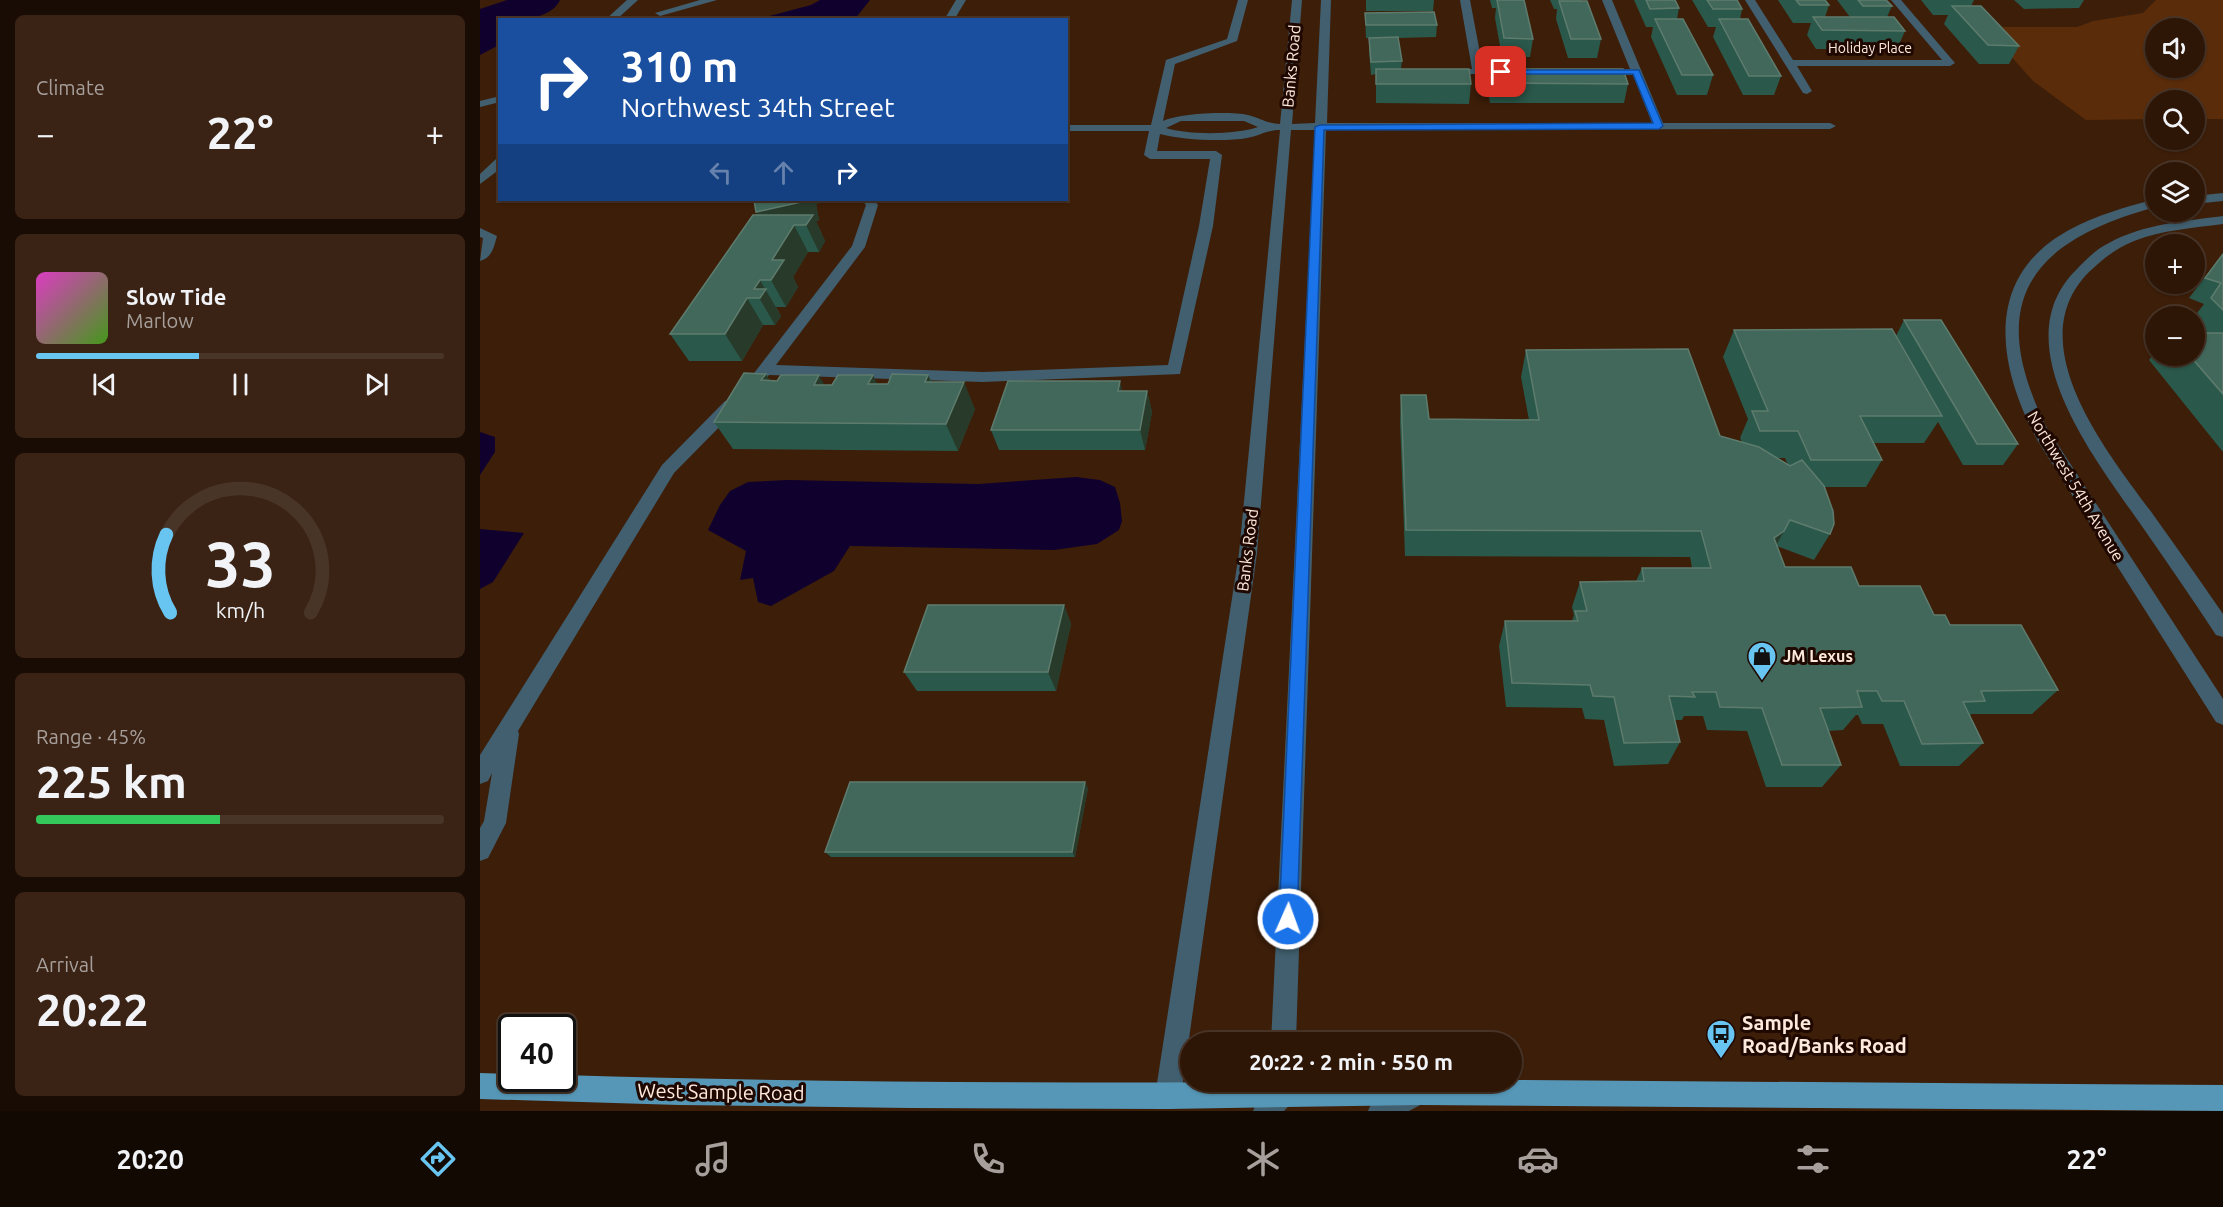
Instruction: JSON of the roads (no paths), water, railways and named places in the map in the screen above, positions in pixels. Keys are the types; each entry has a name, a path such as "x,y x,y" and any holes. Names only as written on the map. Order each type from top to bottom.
{"main road":[{"name":"West Sample Road","path":"480,1086 679,1092 1167,1096 1419,1092 2223,1098"}],"street":[{"path":"612,18 633,0"},
{"path":"656,16 673,0"},
{"path":"656,16 711,0"},
{"path":"950,18 962,0"},
{"path":"766,370 983,377 1175,370 1206,226 1216,155 1150,155 1170,62 1232,41 1243,0"},
{"name":"Banks Road","path":"1167,1096 1248,553 1277,127 1297,0"},
{"name":"Banks Road","path":"1284,1032 1326,0"},
{"path":"1465,0 1478,72"},
{"path":"1607,0 1659,126"},
{"path":"1750,0 1807,91"},
{"name":"Holiday Place","path":"1790,63 1950,63 1896,0"},
{"path":"1437,72 1524,72"},
{"path":"1591,72 1636,72"},
{"path":"480,104 498,100"},
{"path":"1155,128 1179,118 1246,118 1277,127"},
{"path":"1068,128 1155,128 1176,135 1246,135 1277,127 1830,126"},
{"path":"480,180 498,164"},
{"path":"2205,199 2223,197"},
{"path":"480,774 668,469 766,370 858,247 872,205 869,201"},
{"name":"Northwest 54th Avenue","path":"2145,206 2105,216 2067,236 2041,256 2019,286 2010,328 2016,371 2030,412 2063,469 2223,716"},
{"path":"2223,220 2187,224 2139,236 2103,252 2077,273 2061,301 2054,338 2060,375 2077,414 2110,467 2223,629"},
{"path":"480,232 490,236 486,251 480,257"},
{"path":"480,850 495,823 510,728"},
{"path":"1381,1111 1419,1092"}],"place":[{"name":"JM Lexus","path":"1762,682"},
{"name":"Sample Road/Banks Road","path":"1721,1060"}]}
